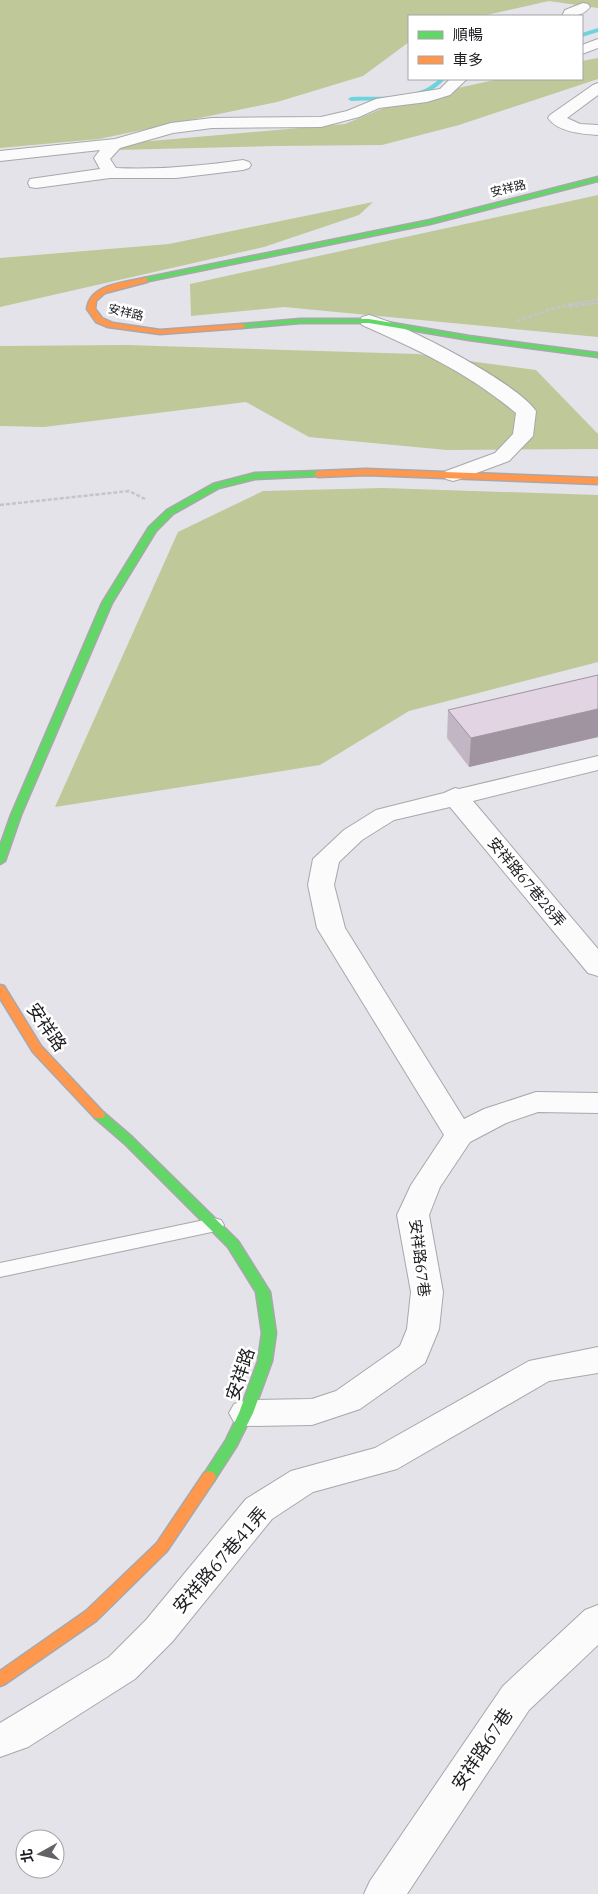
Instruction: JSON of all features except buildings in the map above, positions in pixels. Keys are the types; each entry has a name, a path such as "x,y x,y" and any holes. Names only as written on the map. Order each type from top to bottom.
{"street":[{"path":"569,15 570,12 583,8"},
{"path":"583,50 598,44"},
{"path":"0,156 115,144 135,140 171,128 212,123 321,122 353,114 376,104 427,97 445,92 458,80"},
{"path":"598,88 556,118 566,125 598,130"},
{"path":"110,173 102,158 115,144"},
{"path":"36,183 110,173 131,175 219,169 243,165"},
{"name":"安祥路","path":"598,180 430,222 124,284 102,292 92,300 91,310 99,320 111,325 160,332 300,321 369,321 469,338 598,355"},
{"path":"369,321 431,349 470,371 494,385 526,411 522,436 502,457 453,475"},
{"path":"0,861 20,806 107,603 152,529 170,512 216,486 255,476 366,472 598,481"},
{"path":"459,1135 331,928 321,885 326,859 353,835 385,815 455,796 598,764"},
{"name":"安祥路67巷28弄","path":"455,796 598,967"},
{"name":"安祥路","path":"0,989 37,1049 91,1108 128,1140 233,1244 263,1292 269,1333 265,1361 246,1413 230,1443 162,1546 91,1616 0,1679"},
{"name":"安祥路67巷","path":"246,1413 312,1412 348,1400 413,1354 423,1329 427,1292 413,1215 426,1185 459,1135 495,1116 536,1102 598,1103"},
{"name":"安祥路67巷41弄","path":"0,1740 14,1735 122,1668 159,1631 259,1509 266,1504 303,1481 384,1459 541,1370 598,1360"},
{"name":"安祥路67巷","path":"384,1894 516,1698 598,1621"}],"lane":[{"path":"0,1270 214,1225"}],"path":[{"path":"469,338 551,309 598,299"},
{"path":"510,323 542,310 598,304"},
{"path":"0,505 129,491 170,512"}],"green space":[{"path":"0,0 598,0 598,8 549,1 486,15 408,15 408,43 363,76 277,102 99,139 0,148"},
{"path":"598,58 598,79 459,125 382,145 116,150 140,142 345,124 403,100 494,80 583,80 583,61"},
{"path":"598,195 598,337 284,307 191,316 190,284"},
{"path":"373,202 359,215 264,247 0,307 0,258 169,244"},
{"path":"126,345 417,354 536,370 598,434 598,449 447,450 309,437 246,402 44,427 0,426 0,346"},
{"path":"383,488 598,495 598,662 409,711 320,765 55,807 178,532 263,491"}],"waterway":[{"path":"583,35 598,30"},
{"path":"351,99 413,95 425,92 441,80"}],"traffic: fast":[{"path":"144,280 430,222 598,179"},
{"path":"242,326 300,321 369,321 469,338 598,355"},
{"path":"0,861 16,815 107,603 152,529 170,512 216,486 255,476 318,474"},
{"path":"99,1115 128,1140 233,1244 263,1292 269,1333 265,1361 246,1413 231,1443 209,1477"}],"traffic: slow":[{"path":"144,280 102,291 92,300 91,309 99,320 111,325 160,332 242,326"},
{"path":"318,474 366,472 598,481"},
{"path":"0,989 37,1049 99,1115"},
{"path":"0,1679 91,1616 162,1547 209,1477"}]}
